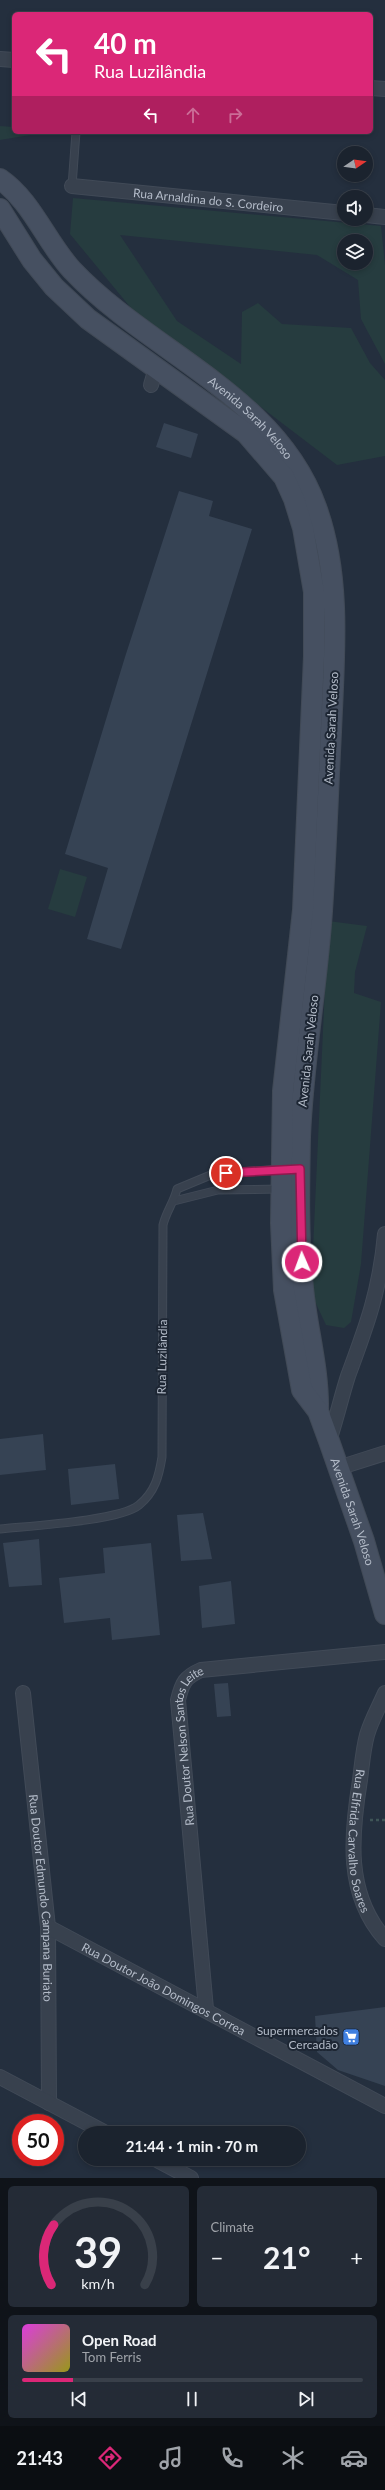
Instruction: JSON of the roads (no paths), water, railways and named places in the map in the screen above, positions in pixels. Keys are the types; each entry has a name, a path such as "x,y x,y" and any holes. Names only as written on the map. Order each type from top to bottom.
{"main road":[{"name":"Avenida Sarah Veloso","path":"0,179 9,185 32,214 72,270 105,300 238,402 279,444 301,474 323,529 331,564 334,655 322,911 292,1169"},
{"name":"Avenida Sarah Veloso","path":"0,209 32,260 54,287 88,319 153,376 246,433 284,476 303,528 312,570 314,592 314,656 303,902 283,1091 292,1169 292,1190 281,1223 284,1290 293,1351 302,1390 318,1411 330,1442 364,1541 385,1614"}],"street":[{"path":"0,59 12,60"},
{"path":"373,88 385,89"},
{"name":"Rua Arnaldina do S. Cordeiro","path":"72,186 337,212"},
{"path":"373,216 385,217"},
{"path":"330,1442 348,1378 368,1324 379,1284 385,1239"},
{"path":"338,1468 385,1453"},
{"name":"Rua Doutor Nelson Santos Leite","path":"206,2009 178,1700 181,1688 188,1676 202,1670 385,1652"},
{"name":"Rua Doutor Edmundo Campana Buriato","path":"23,1693 48,1927 49,2103"},
{"name":"Rua Elfrida Carvalho Soares","path":"385,1693 367,1735 352,1825 353,1865 357,1885 366,1908 385,1939"},
{"name":"Rua Doutor João Domingos Correa","path":"48,1927 206,2009 385,2106"},
{"path":"0,2077 93,2126"},
{"path":"168,2166 191,2178"}],"lane":[{"path":"72,186 76,134"},
{"name":"Rua Luzilândia","path":"0,1528 70,1522 126,1513 138,1506 151,1494 160,1475 162,1456 163,1225 167,1210 174,1201 177,1189 214,1174 292,1169"},
{"path":"174,1201 196,1194 242,1188 292,1190"}],"place":[{"name":"Supermercados Cercadão","path":"351,2037"}]}
